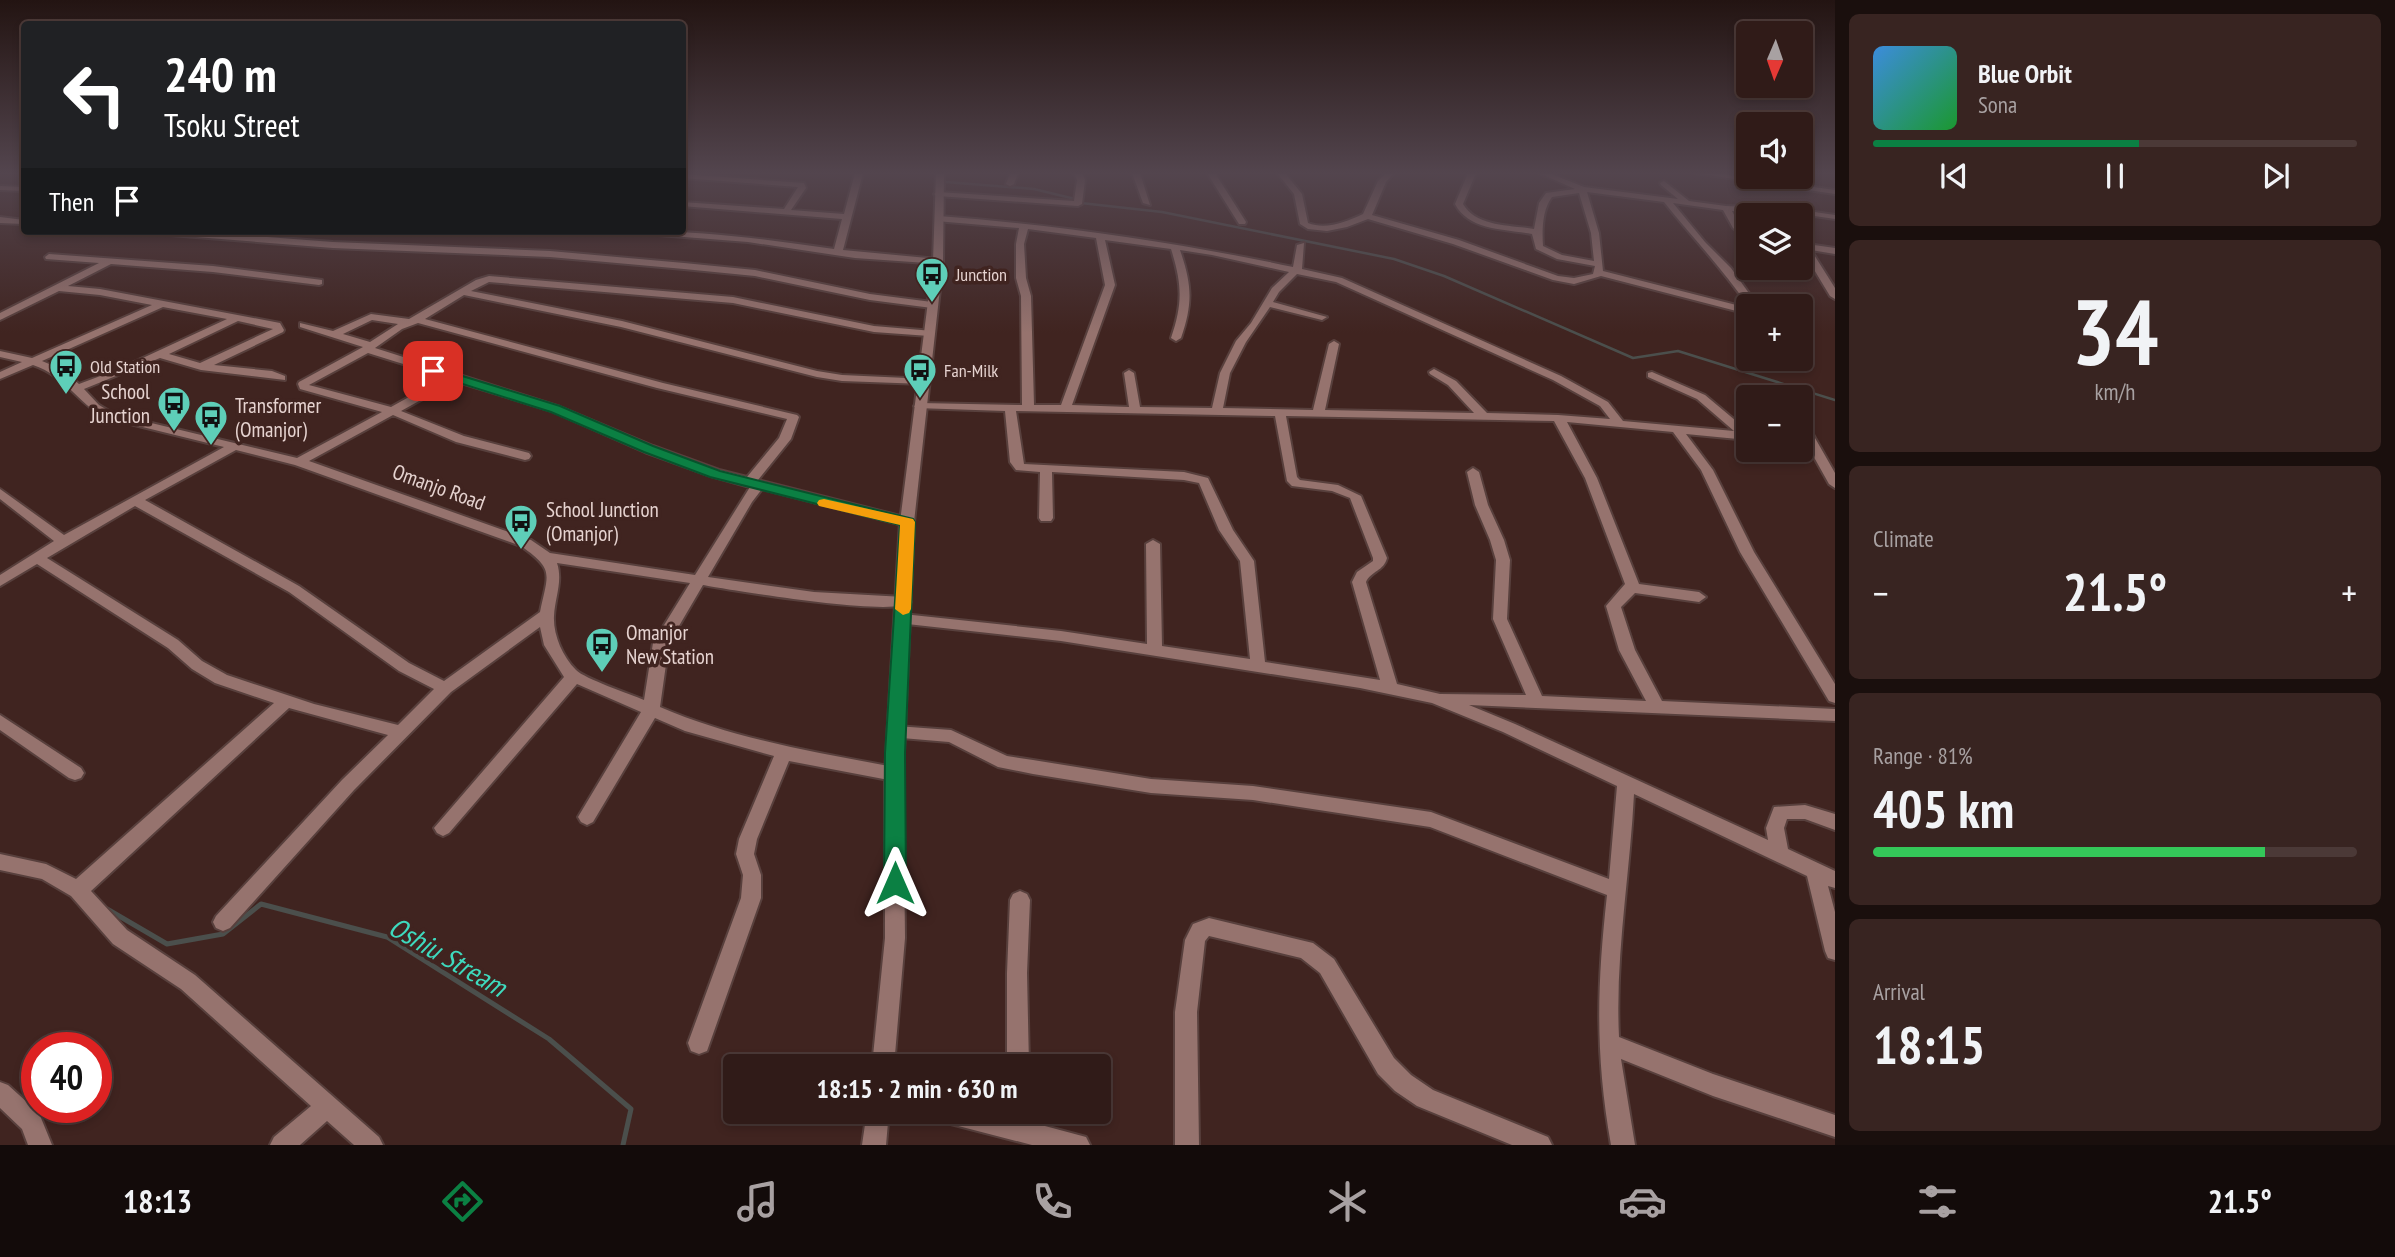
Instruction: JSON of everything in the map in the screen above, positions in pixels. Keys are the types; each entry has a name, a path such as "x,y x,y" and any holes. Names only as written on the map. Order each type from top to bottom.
{"street":[{"path":"838,251 845,226"},
{"path":"884,1054 895,938 894,774 907,522 938,262 939,226"},
{"path":"1024,226 1020,244 1021,278 1026,296 1028,409"},
{"path":"1027,226 1175,247 1297,269 1339,280 1557,378 1604,404 1619,423"},
{"path":"1403,226 1456,242 1556,278 1580,281 1599,269"},
{"path":"1507,226 1535,232 1538,234 1537,242 1543,250 1560,257 1736,308"},
{"path":"1535,232 1540,226"},
{"path":"1594,226 1599,269"},
{"path":"1688,226 1728,270 1745,294"},
{"path":"686,234 748,239 855,255 938,262"},
{"path":"208,235 333,245 550,254 696,267 755,273 870,297 932,305"},
{"path":"1065,409 1110,285 1100,238"},
{"path":"1217,411 1225,373 1241,341 1269,304 1275,290 1297,269 1301,245"},
{"path":"1813,246 1835,251"},
{"path":"1175,247 1188,295 1188,304 1176,338"},
{"path":"49,257 188,267 319,282"},
{"path":"0,317 107,263"},
{"path":"1813,264 1835,296"},
{"path":"525,456 460,439 392,411 304,387 307,380 483,280 733,300 874,329 929,333"},
{"path":"58,288 89,290 162,303 276,325 279,330 201,367"},
{"path":"462,292 611,322 817,374 868,380 923,381"},
{"path":"0,376 162,303"},
{"path":"1269,304 1322,317"},
{"path":"335,334 371,317 413,321 661,386 790,416 793,423 785,439 753,485 747,501 661,643 650,709 587,817"},
{"path":"77,388 234,319"},
{"path":"304,325 556,409 649,449 753,485 907,522"},
{"path":"1318,414 1334,344"},
{"name":"Omanjo Road","path":"0,354 33,362 61,373 77,388 90,406 110,416 299,462 482,526 526,543 546,557"},
{"path":"159,354 201,367 272,374 281,378"},
{"path":"1129,373 1135,410"},
{"path":"1434,373 1452,383 1484,417"},
{"path":"1652,375 1701,397 1736,426"},
{"path":"299,462 454,377"},
{"path":"920,406 1558,418 1736,435"},
{"path":"1010,408 1017,465 1046,471 1184,476 1204,481 1226,530 1247,561 1258,667"},
{"path":"1280,413 1291,478 1305,485 1348,491 1360,503 1380,558 1379,564 1363,575 1359,582 1390,688"},
{"path":"1558,418 1571,437 1591,478 1632,588"},
{"path":"1676,428 1707,470 1747,552 1835,697"},
{"path":"0,581 39,559 63,541 234,446"},
{"path":"1813,454 1835,484"},
{"path":"1046,471 1046,518"},
{"path":"1473,472 1482,508 1503,558 1500,619 1536,701"},
{"path":"0,493 63,541"},
{"path":"135,500 294,589 404,667 445,688"},
{"path":"1153,544 1155,652"},
{"path":"894,774 784,753 691,727 575,677 552,645 547,614 554,577 546,557 613,564 698,581 1258,667 1435,698 1509,728 1835,880"},
{"path":"39,559 173,644 197,665 221,679 286,701 402,732"},
{"path":"1632,588 1699,597"},
{"path":"1632,588 1613,606 1628,650 1658,708"},
{"path":"223,922 348,785 445,688 547,614"},
{"path":"443,828 575,677"},
{"path":"1435,698 1835,715"},
{"path":"78,890 286,701"},
{"path":"0,721 75,773"},
{"path":"896,732 951,736 1004,762 1033,767 1151,786 1253,793 1431,820 1618,891"},
{"path":"699,1043 751,898 752,875 745,854 748,838 784,753"},
{"path":"1623,1145 1607,1010 1624,836 1626,783"},
{"path":"1780,855 1775,828 1780,812 1805,812 1835,822"},
{"path":"0,862 46,872 78,890 120,937 188,982 371,1145"},
{"path":"1815,871 1835,951"},
{"path":"1018,1054 1020,900"},
{"path":"1187,1145 1186,1012 1195,940 1200,930 1209,927 1306,950 1318,957 1327,967 1385,1066 1403,1083 1425,1098 1541,1145"},
{"path":"1611,1044 1713,1085 1835,1126"},
{"path":"0,1093 31,1121 40,1145"},
{"path":"282,1145 328,1106"},
{"path":"874,1145 876,1124"},
{"path":"1026,1124 1078,1145"}],"waterway":[{"path":"1233,226 1394,259 1444,276 1633,358 1678,351 1835,400"},
{"name":"Oshiu Stream","path":"107,909 167,944 223,934 261,904 387,937 549,1039 631,1109 623,1145"}],"slow traffic":[{"path":"824,503 907,522 903,609"}],"place":[{"name":"Junction","path":"932,304"},
{"name":"Old Station","path":"66,396"},
{"name":"Fan-Milk","path":"920,400"},
{"name":"School Junction","path":"174,433"},
{"name":"Transformer (Omanjor)","path":"211,447"},
{"name":"School Junction (Omanjor)","path":"521,551"},
{"name":"Omanjor New Station","path":"602,674"}],"route":[{"path":"433,371 556,409 715,474 907,522 894,774 895,883"}]}
